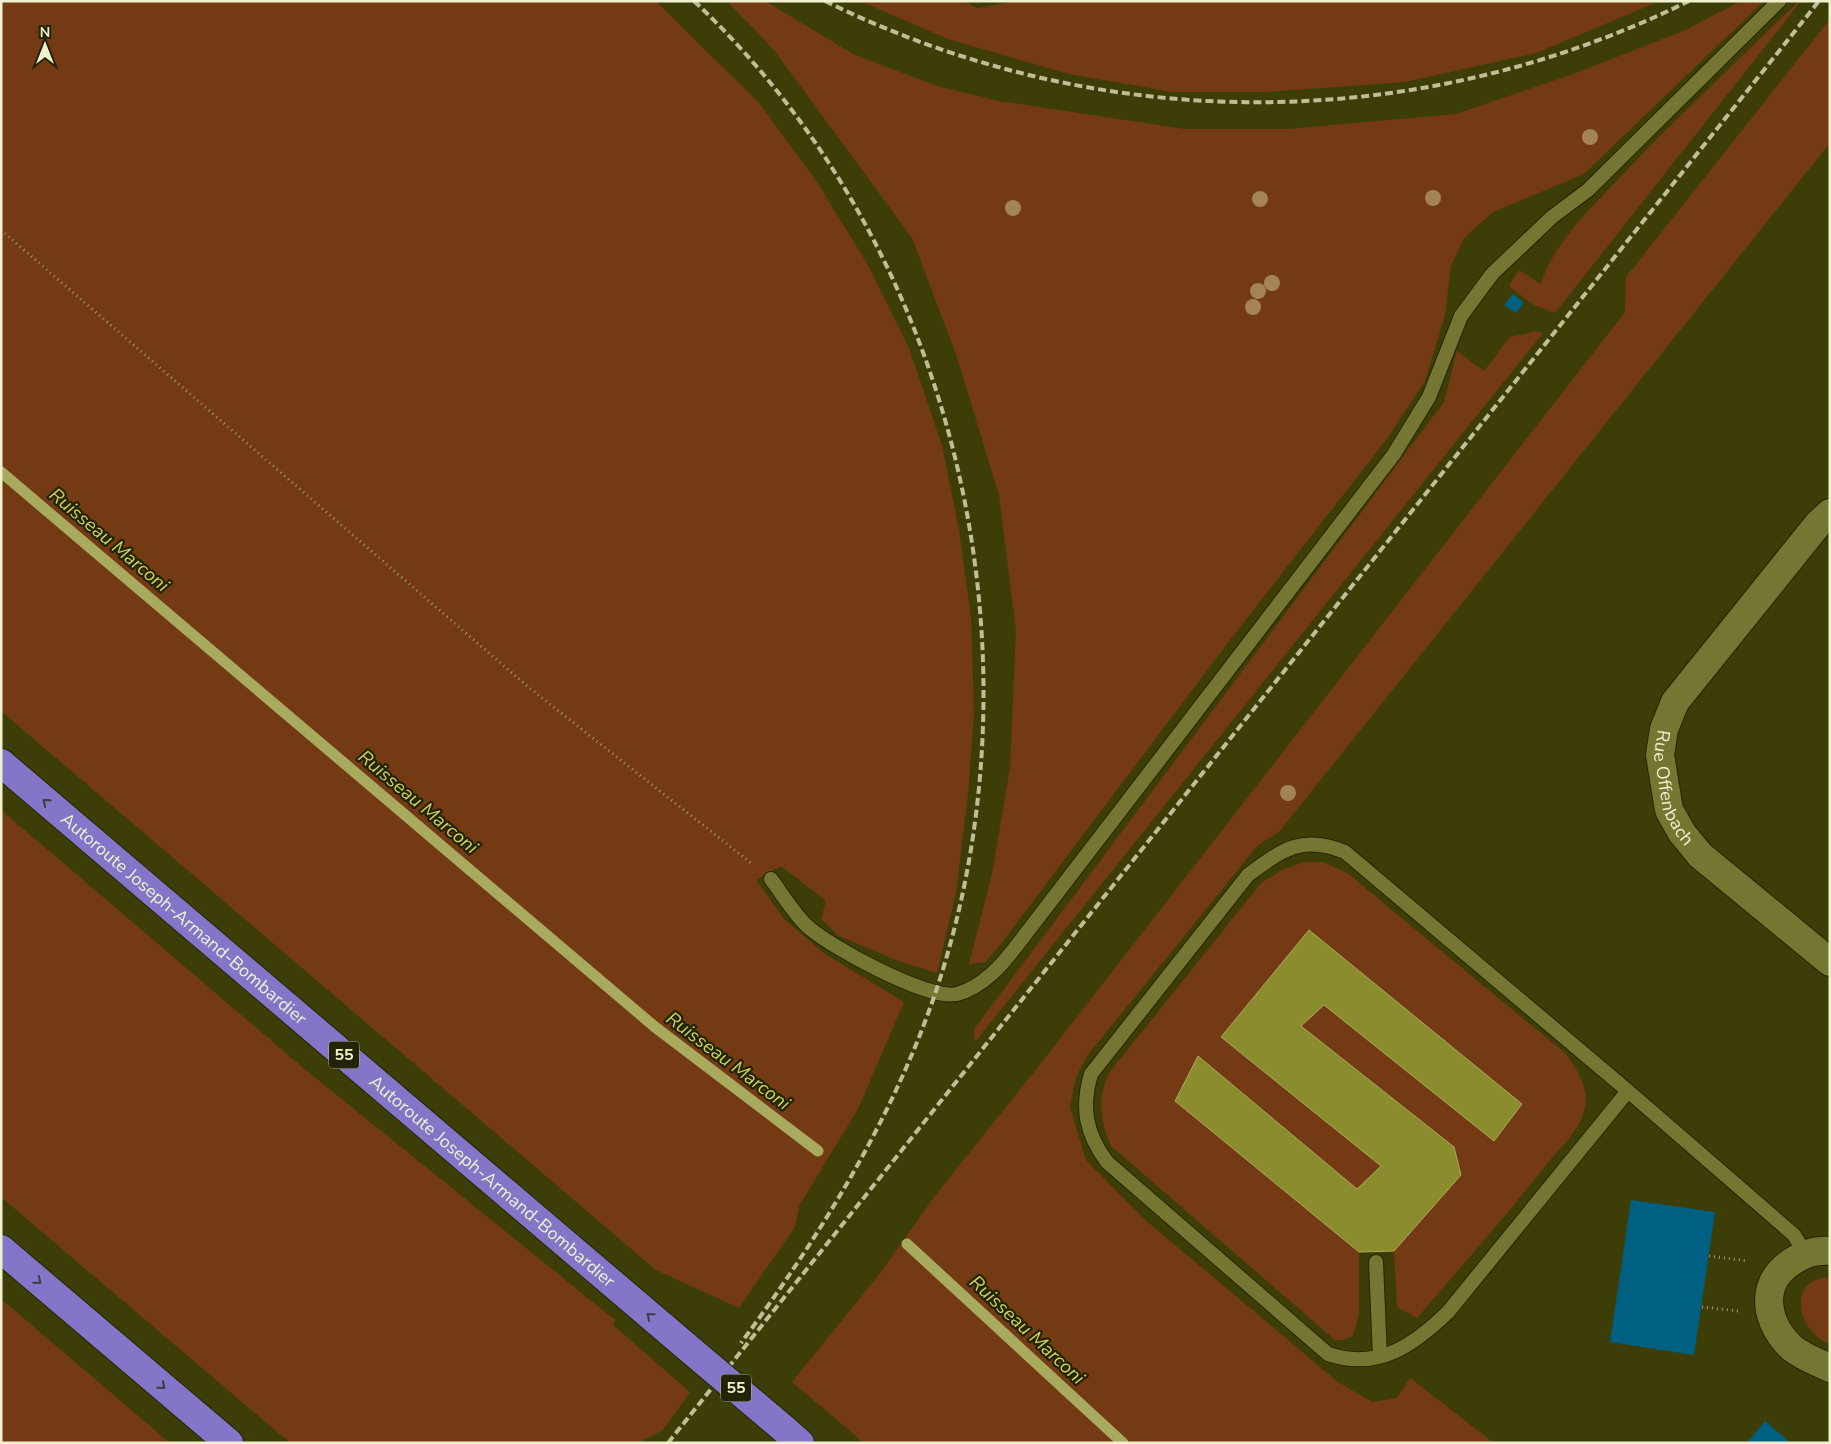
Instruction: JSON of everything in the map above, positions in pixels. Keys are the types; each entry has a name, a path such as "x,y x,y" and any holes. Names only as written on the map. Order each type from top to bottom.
{"highway":[{"name":"Autoroute Joseph-Armand-Bombardier","path":"1,763 792,1436"},
{"path":"1,1249 229,1443"}],"street":[{"name":"Rue Offenbach","path":"1830,513 1818,524 1675,702 1664,729 1660,755 1669,810 1682,833 1700,855 1830,962"},
{"path":"1817,1252 1785,1267 1772,1282 1769,1292 1770,1315 1781,1335 1793,1348 1830,1368"}],"lane":[{"path":"771,879 805,924 820,938 909,984 935,992 956,994 977,986 992,973 1018,944 1394,454 1429,397 1461,316 1492,274 1552,217 1588,190 1779,1"},
{"path":"1628,1091 1448,1312 1423,1336 1397,1351 1368,1360 1345,1360 1328,1354 1107,1162 1094,1144 1087,1119 1086,1092 1091,1074 1248,875 1273,857 1295,846 1324,843 1345,852 1628,1091 1794,1234 1817,1252"},
{"path":"1376,1262 1380,1356"}],"path":[{"path":"1,230 527,686 771,879"}],"shaded area":[{"path":"1,1 656,1 759,103 817,182 868,265 909,348 942,445 959,530 971,617 974,713 968,794 956,893 937,973 896,960 839,936 821,919 826,901 781,866 756,880 784,919 825,954 904,1002 858,1109 799,1206 795,1227 739,1308 656,1270 1,711"},
{"path":"727,1 767,2 853,54 937,86 999,101 1185,129 1287,129 1456,114 1576,73 1683,31 1741,1 1764,1 1584,174 1493,212 1464,238 1451,266 1445,315 1425,381 1386,440 1227,644 1003,941 986,962 969,964 992,874 1010,768 1016,630 999,495 956,354 912,238 774,50"},
{"path":"860,1 963,1 977,8 1017,1 1660,1 1536,53 1405,82 1268,92 1172,92 1069,74 948,39"},
{"path":"1801,1 1555,313 1534,305 1509,286 1519,270 1541,284 1555,254 1589,210 1711,86"},
{"path":"1830,19 1830,143 1279,832 1258,845 1087,1056 1076,1077 1070,1107 1086,1160 1144,1219 1338,1382 1372,1402 1397,1398 1410,1378 1494,1443 864,1443 792,1382 881,1272 934,1197 1038,1067 1625,312 1626,277"},
{"path":"1537,331 1543,333 975,1042 974,1029 1444,402 1457,351 1484,371 1510,337"},
{"path":"1,810 307,1071 615,1320 613,1325 690,1392 663,1430 638,1443 290,1443 1,1197"},
{"path":"1304,862 1324,862 1347,873 1565,1053 1578,1072 1584,1086 1586,1101 1583,1116 1569,1138 1417,1318 1397,1307 1394,1251 1359,1252 1359,1315 1353,1336 1343,1340 1335,1340 1111,1146 1104,1128 1101,1110 1101,1101 1109,1073 1261,883 1282,870"},
{"path":"1309,930 1522,1104 1494,1141 1324,1005 1301,1026 1454,1147 1461,1175 1394,1251 1359,1252 1175,1101 1198,1056 1357,1189 1381,1166 1221,1037"},
{"path":"1830,1277 1830,1344 1819,1338 1810,1329 1801,1307 1802,1296 1807,1287 1816,1280"},
{"path":"1,1299 170,1443 1,1443"}],"building":[{"path":"1513,294 1524,303 1516,313 1504,305"},
{"path":"1631,1200 1715,1212 1694,1355 1610,1342"},
{"path":"1765,1421 1791,1443 1747,1443"}],"waterway":[{"name":"Ruisseau Marconi","path":"1,472 655,1027 818,1151"},
{"name":"Ruisseau Marconi","path":"907,1244 1123,1443"}],"railway":[{"path":"694,1 785,101 859,213 916,334 956,463 979,596 983,730 968,864 935,994 918,1041 898,1087 852,1176 799,1261 741,1343"},
{"path":"825,1 930,45 1037,77 1147,96 1257,102 1367,96 1477,77 1584,45 1689,1"},
{"path":"668,1443 1819,1"}]}
